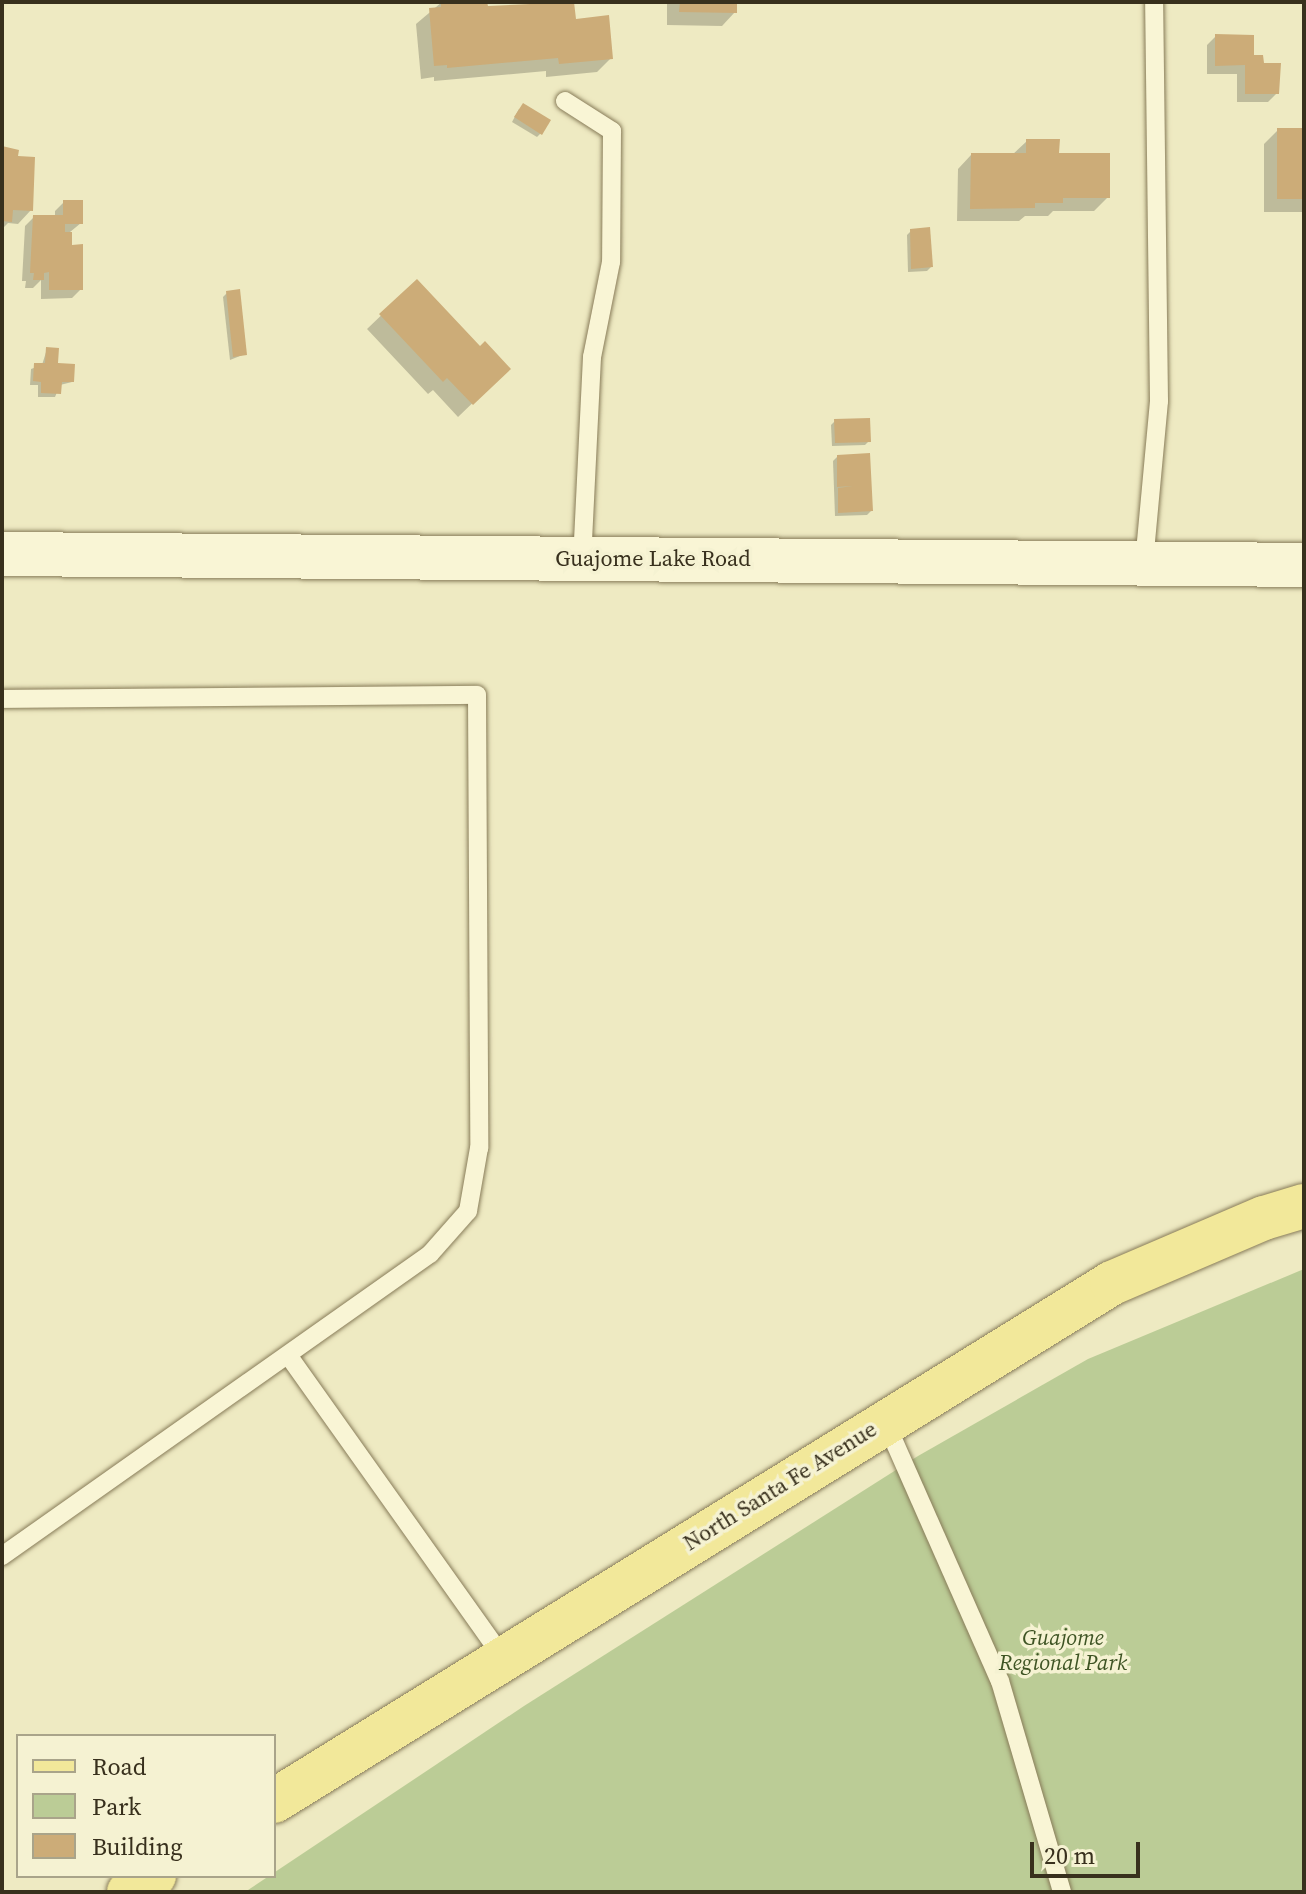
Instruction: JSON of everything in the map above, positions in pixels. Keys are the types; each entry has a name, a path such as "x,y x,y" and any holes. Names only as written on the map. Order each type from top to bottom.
{"main road":[{"name":"North Santa Fe Avenue","path":"276,1800 1112,1283 1264,1218 1304,1206"},
{"path":"129,1892 151,1878"}],"street":[{"name":"Guajome Lake Road","path":"2,554 1304,565"}],"lane":[{"path":"1144,563 1159,401 1154,2"},
{"path":"565,101 612,131 611,262 592,357 582,558"},
{"path":"2,699 477,695 479,1148 468,1211 430,1254 2,1556"},
{"path":"288,1355 503,1657"},
{"path":"885,1421 1000,1681 1062,1892"}],"green space":[{"name":"Guajome Regional Park","path":"1304,1269 1304,1892 245,1892 266,1878 276,1878 276,1871 524,1706 918,1456 1088,1359"}],"building":[{"path":"441,2 487,2 488,6 574,2 576,19 609,15 613,59 559,64 558,58 447,68 447,65 434,66 429,8 441,7"},
{"path":"680,2 737,2 737,13 679,12"},
{"path":"1215,34 1254,35 1254,55 1263,55 1264,63 1281,63 1279,94 1245,94 1245,65 1215,66"},
{"path":"523,103 551,120 542,135 514,117"},
{"path":"1277,128 1304,128 1304,199 1277,199"},
{"path":"1026,139 1060,139 1059,153 1110,153 1110,198 1063,198 1063,203 1035,203 1035,208 970,209 971,153 1026,153"},
{"path":"2,146 19,150 18,156 35,157 33,211 13,210 12,222 2,221"},
{"path":"63,200 83,200 83,224 65,224 65,232 72,232 72,245 83,244 83,290 49,290 49,272 44,273 44,280 33,280 34,273 30,273 33,215 63,215"},
{"path":"930,227 933,267 911,269 910,229"},
{"path":"417,279 480,346 485,341 511,369 473,405 447,378 443,382 379,314"},
{"path":"240,289 247,355 233,357 226,291"},
{"path":"46,347 59,348 58,363 75,364 74,382 62,382 61,394 41,393 41,382 33,381 34,363 45,363"},
{"path":"870,418 871,442 835,443 834,419"},
{"path":"870,453 873,511 838,513 838,488 853,486 837,487 837,455"}]}
